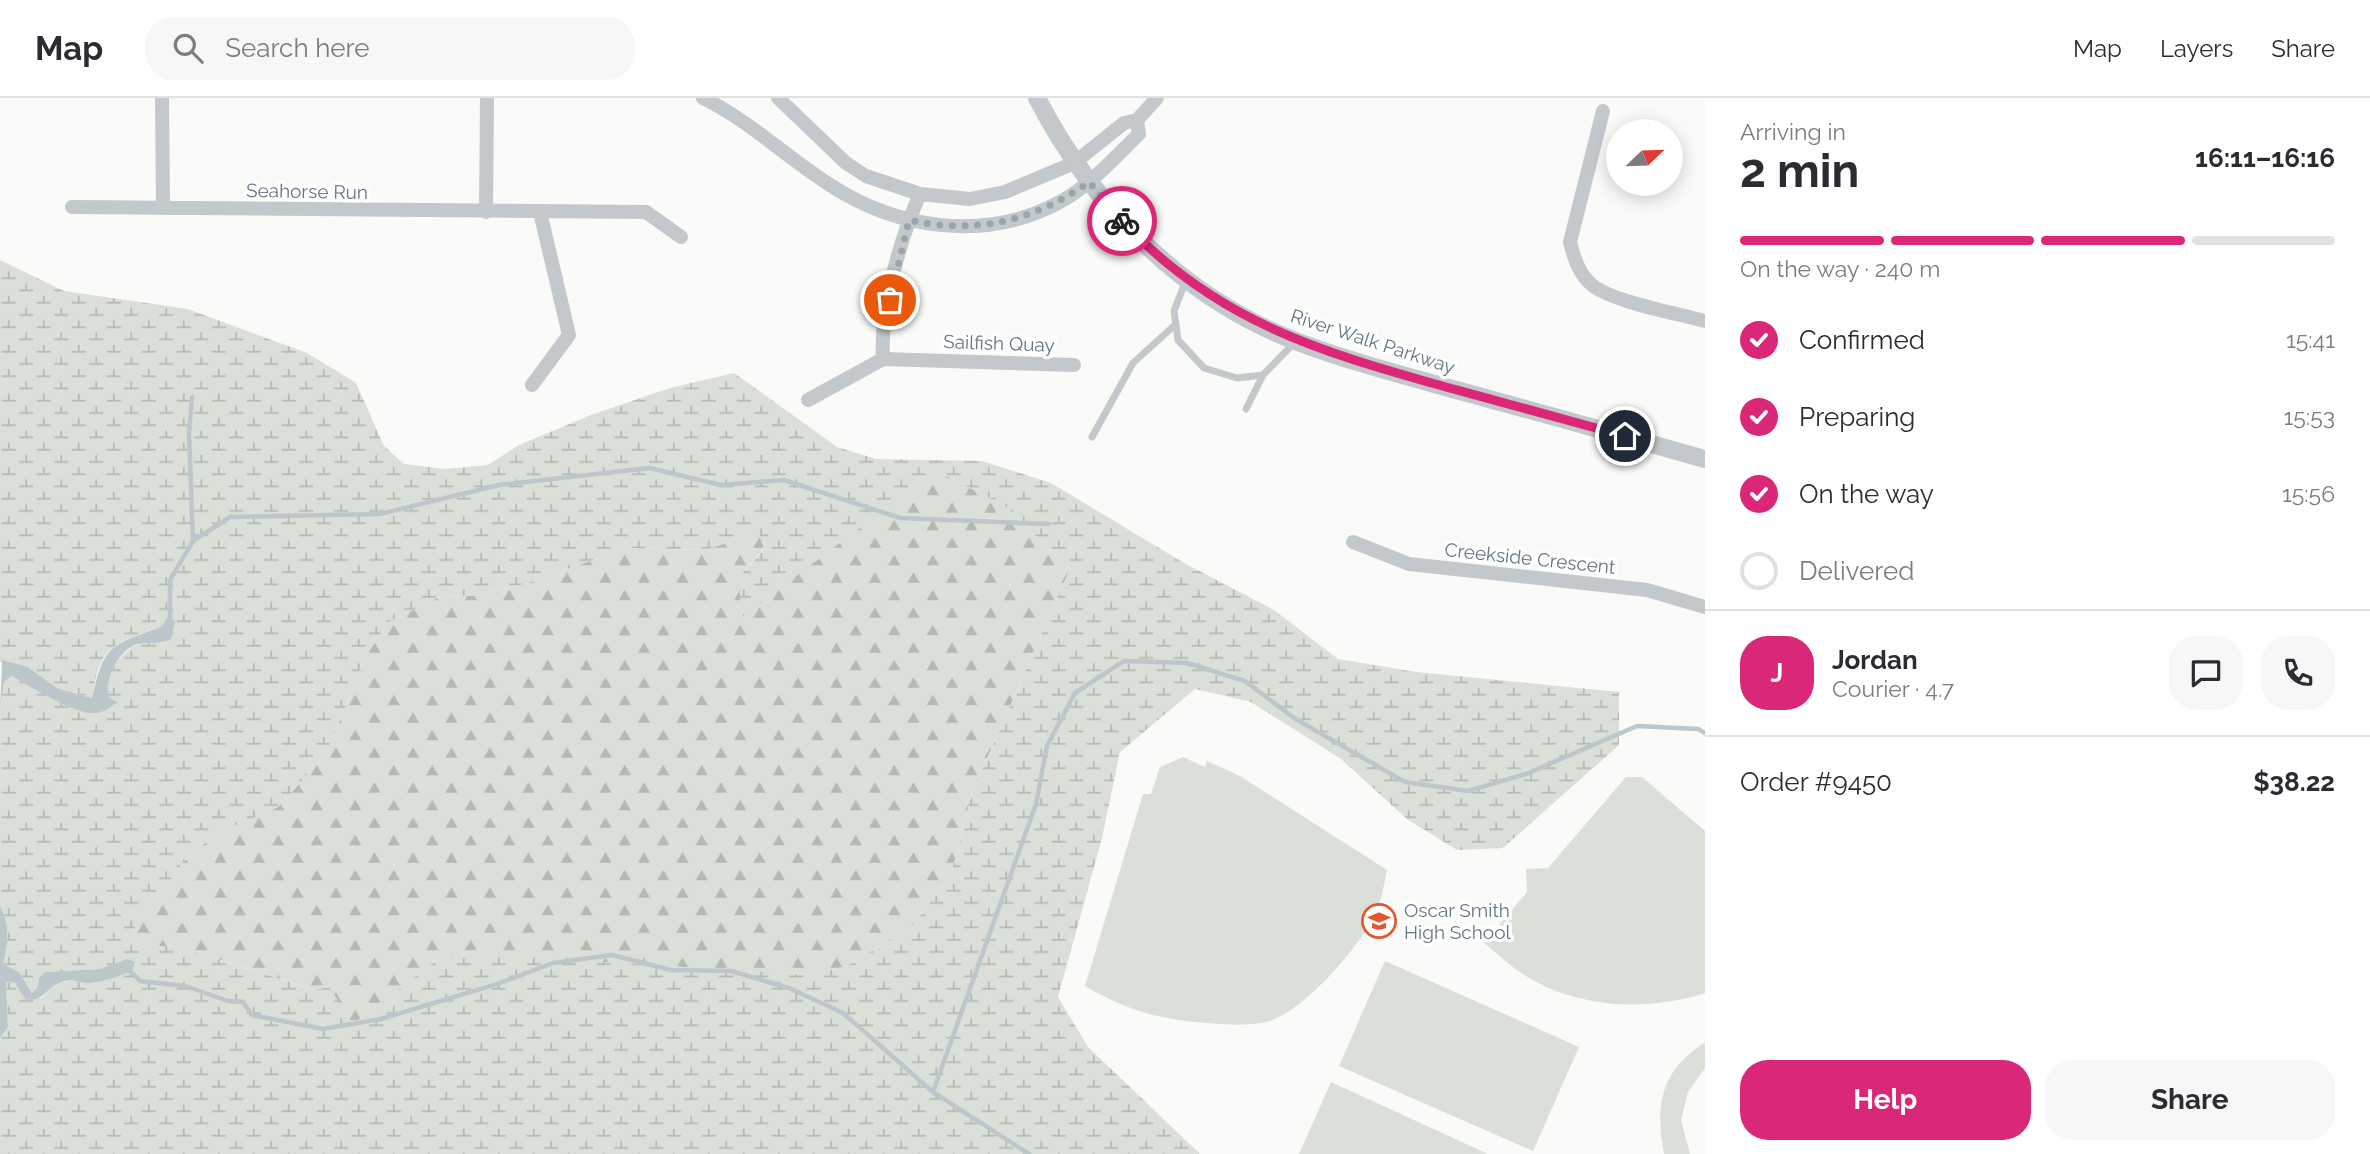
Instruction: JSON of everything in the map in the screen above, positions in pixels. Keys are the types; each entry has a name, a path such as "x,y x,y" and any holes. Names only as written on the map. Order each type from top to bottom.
{"street":[{"path":"162,98 163,208"},
{"path":"486,212 487,98"},
{"path":"703,98 743,120 830,185 869,207 935,226 969,228 1007,221 1058,203 1089,182 1139,134 1137,120"},
{"path":"778,98 846,163 883,184 919,194 970,199 1005,192 1074,163 1124,123 1137,120 1157,98"},
{"name":"River Walk Parkway","path":"1037,98 1074,163 1141,241 1186,280 1251,320 1296,341 1359,363 1705,459"},
{"path":"1603,111 1570,242 1576,264 1590,284 1605,294 1705,321"},
{"path":"808,400 883,359 882,340 909,220 919,194"},
{"name":"Seahorse Run","path":"72,207 646,212 681,237"},
{"path":"532,385 569,335 540,212"},
{"name":"Sailfish Quay","path":"883,359 1074,365"},
{"name":"Creekside Crescent","path":"1353,542 1409,564 1647,590 1705,607"}],"lane":[{"path":"1186,280 1174,311 1178,340 1204,368 1237,378 1263,375"},
{"path":"1092,437 1133,363 1175,324"},
{"path":"1246,409 1263,375 1296,341"}],"green space":[{"path":"0,260 64,291 188,309 307,353 356,383 384,446 404,464 445,469 488,465 519,445 591,415 670,388 734,373 837,447 876,459 982,461 1051,483 1184,563 1274,610 1338,659 1416,672 1619,692 1619,745 1503,848 1457,850 1407,819 1341,759 1251,702 1195,689 1120,752 1102,838 1058,997 1088,1047 1200,1154 0,1154 0,1038 8,1027 6,982 15,983 25,998 42,998 57,984 68,981 88,983 127,959 100,969 45,972 39,987 32,993 19,972 3,964 8,934 0,906 0,712 4,682 10,676 77,709 117,701 110,698 108,691 113,668 123,655 135,646 163,643 162,626 112,648 100,666 92,698 57,688 28,667 0,662","holes":["943,474 1005,506 1070,569 972,793 951,875 912,926 847,966 810,975 513,956 438,959 353,1024 329,987 314,990 176,946 146,946 133,936 136,923 191,853 222,831 278,807 326,754 365,658 387,623 443,595 472,596 528,583 627,548 705,550 759,533 764,549 739,577 741,618 906,493"]},
{"path":"943,474 1005,506 1070,569 972,793 951,875 912,926 847,966 810,975 438,959 353,1024 328,987 315,990 176,946 146,946 133,936 136,923 191,853 222,831 278,807 326,754 365,658 387,623 443,595 472,596 528,583 627,548 705,550 759,532 764,548 739,577"},
{"path":"1183,757 1205,767 1207,761 1240,776 1387,870 1376,912 1348,955 1306,999 1272,1020 1237,1025 1167,1018 1135,1010 1085,986 1143,794 1151,794 1160,767"},
{"path":"1626,777 1642,777 1705,831 1705,993 1662,1003 1616,1004 1594,1001 1551,989 1531,979 1484,943 1527,892 1526,869 1548,868"},
{"path":"1385,961 1579,1047 1533,1151 1339,1066"},
{"path":"1705,1042 1705,1068 1688,1092 1681,1120 1690,1154 1664,1154 1660,1120 1664,1090 1678,1065"},
{"path":"1331,1082 1488,1154 1299,1154"}],"shaded area":[{"path":"167,618 175,621 171,639 131,647 114,666 108,691 110,698 118,702 106,710 89,713 79,710 54,700 11,676 4,682 0,712 2,660 28,667 57,688 92,698 106,656 121,643 162,626"},
{"path":"0,906 8,934 3,964 19,972 32,993 45,972 100,969 127,959 135,962 132,971 94,982 62,982 41,997 31,1000 25,999 15,983 6,982 8,1027 0,1038"}],"waterway":[{"path":"170,624 170,580 193,541 189,434 192,397"},
{"path":"193,541 230,517 380,514 499,485 649,468 721,485 784,480 900,518 1049,524"},
{"path":"933,1092 1036,804 1047,746 1075,693 1124,661 1187,663 1245,681 1294,718 1405,782 1468,791 1526,774 1637,726 1698,729 1705,733"},
{"path":"128,969 140,981 185,986 228,1001 243,1002 252,1015 323,1029 381,1019 497,984 553,963 612,955 671,970 731,971 789,988 843,1013 933,1092 1029,1154"}],"way so far":[{"path":"890,300 909,220 935,226 969,228 1007,221 1058,203 1089,182 1122,221"}],"place":[{"name":"Oscar Smith High School","path":"1379,921"}],"route":[{"path":"1122,221 1186,280 1251,320 1296,341 1359,363 1625,436"}]}
